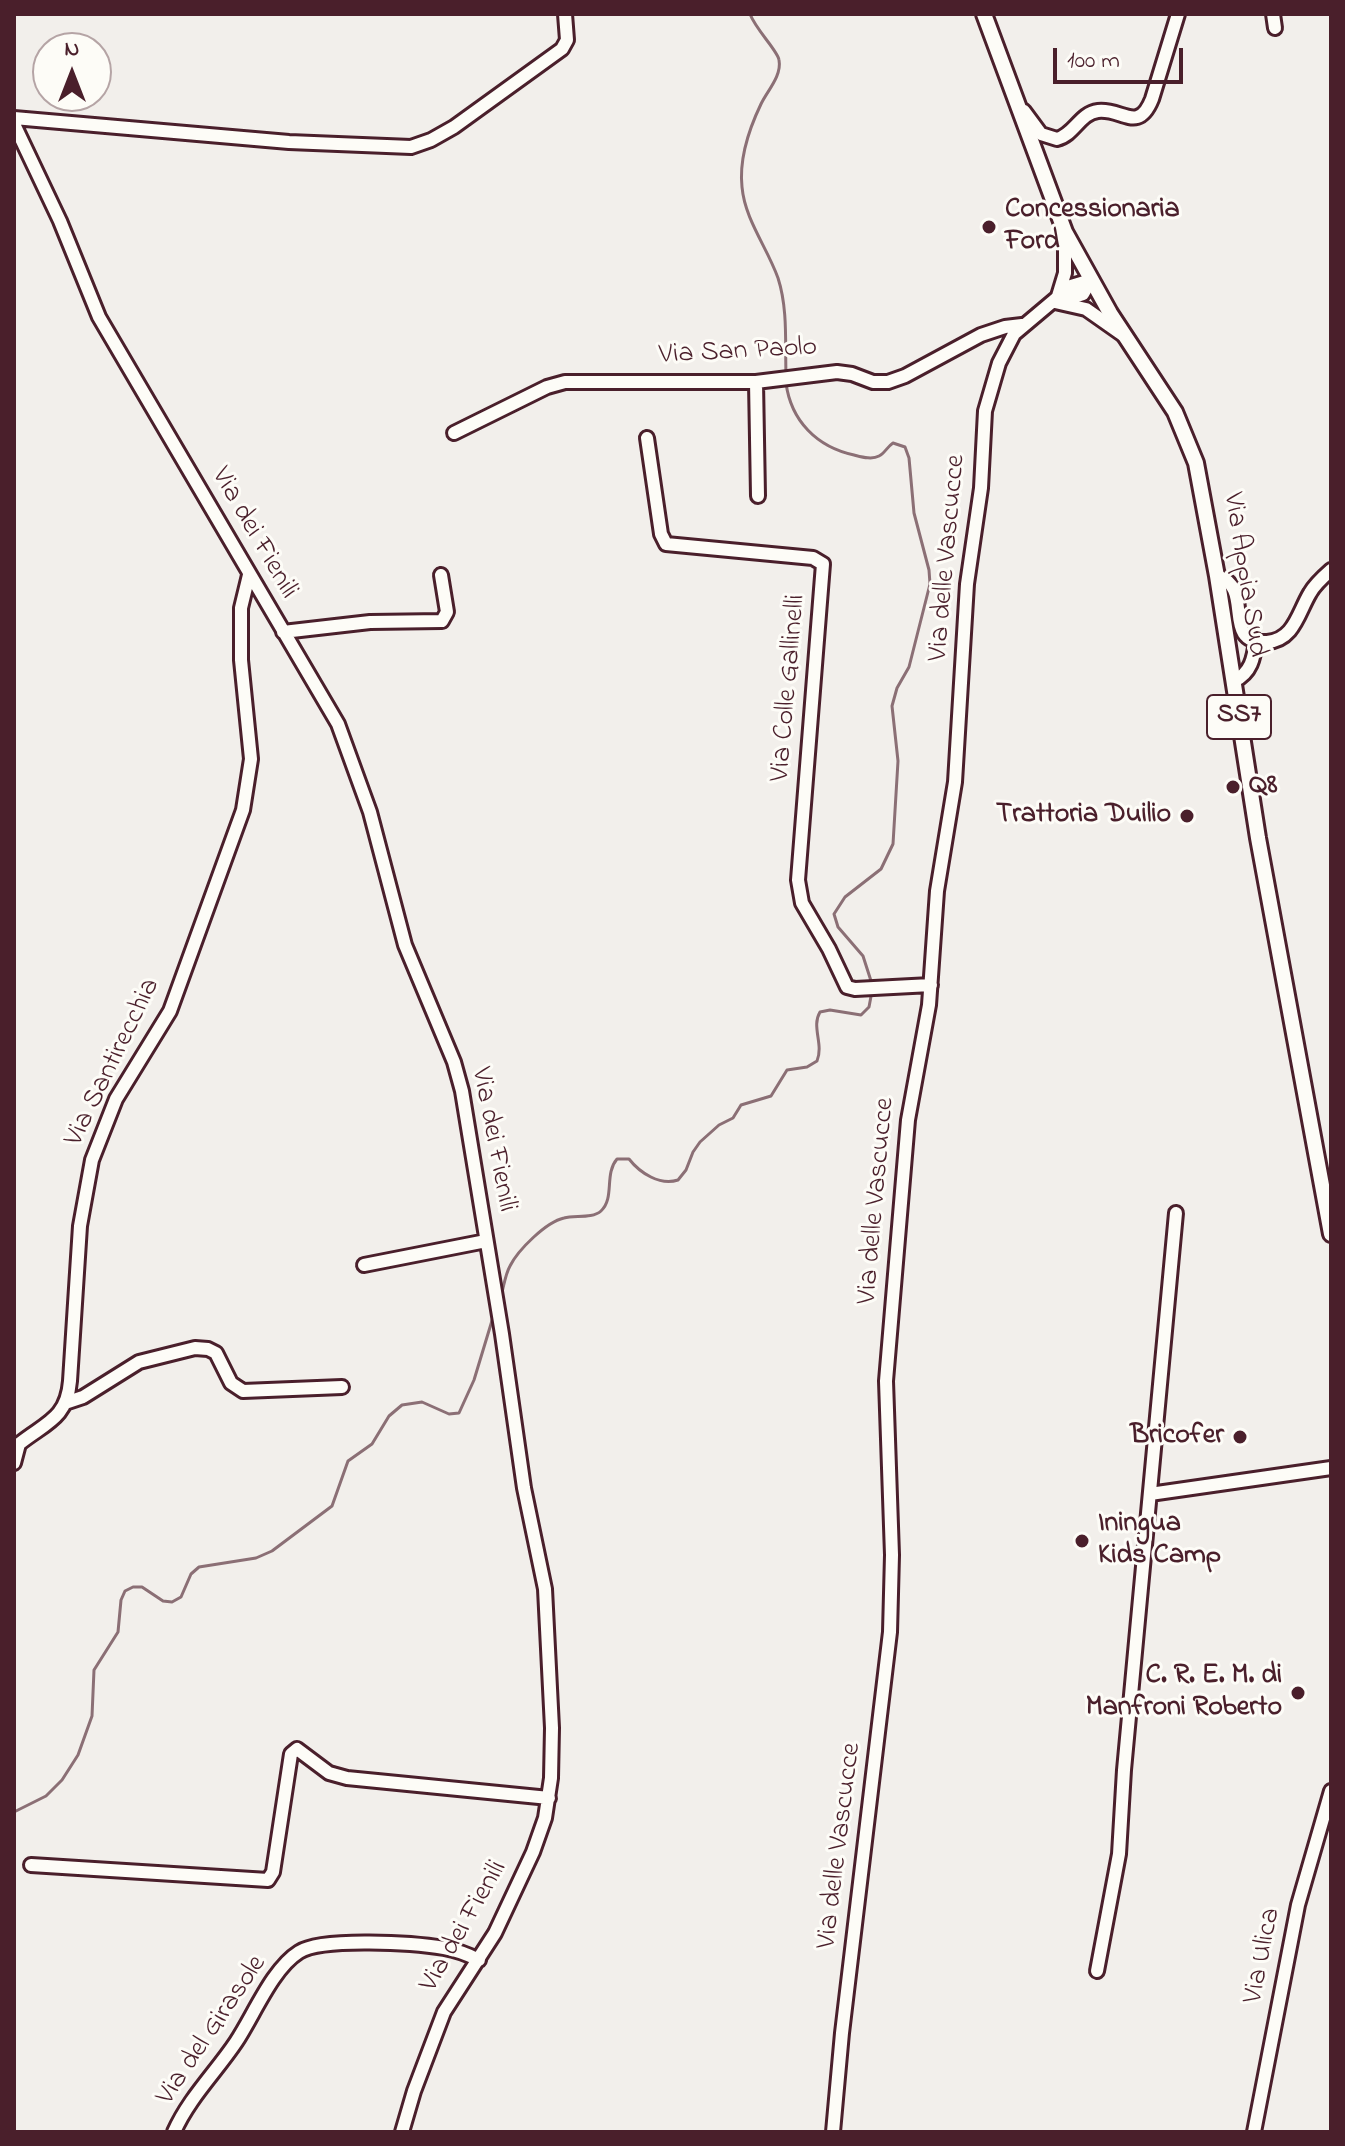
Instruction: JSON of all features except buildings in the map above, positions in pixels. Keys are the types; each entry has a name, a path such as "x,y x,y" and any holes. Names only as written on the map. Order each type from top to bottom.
{"main road":[{"name":"Via Appia Sud","path":"984,14 1065,232 1124,335 1161,388 1189,441 1202,487 1258,838 1331,1234"}],"street":[{"name":"Via dei Fienili","path":"402,2132 444,2012 498,1928 530,1861 549,1798 552,1741 546,1597 526,1498 459,1076 405,945 372,816 345,741 99,317 60,221 14,121 300,142 416,146 459,124 562,49 567,40 565,14"},
{"path":"1012,91 1036,129 1046,137 1055,139 1066,136 1084,117 1095,111 1139,117 1150,105 1178,14"},
{"path":"1065,232 1065,273 1055,302 1086,309 1124,335"},
{"name":"Via delle Vascucce","path":"833,2132 890,1632 892,1555 887,1369 908,1120 931,985 937,891 955,782 967,577 981,488 985,411 1003,352 1022,325 1074,284 1091,280"},
{"name":"Via San Paolo","path":"454,433 547,387 562,383 756,382 841,372 873,382 893,381 981,335 1022,325"},
{"path":"756,382 758,496"},
{"name":"Via Colle Gallinelli","path":"647,438 661,534 666,544 813,558 823,564 798,888 802,903 849,988 931,985"},
{"path":"1217,576 1234,585 1239,625 1244,633 1256,640 1273,641 1289,632 1312,590 1331,570"},
{"name":"Via Santirecchia","path":"65,1403 70,1386 81,1212 91,1164 116,1099 168,1015 243,810 251,759 240,613 249,575"},
{"path":"283,632 370,622 442,621 447,610 441,575"},
{"path":"1234,681 1250,667 1256,640"},
{"path":"1097,1971 1119,1854 1123,1780 1176,1213"},
{"path":"364,1265 486,1241"},
{"path":"14,1463 19,1444 49,1425 65,1403 83,1397 137,1363 195,1348 216,1353 231,1383 241,1391 342,1387"},
{"path":"1150,1494 1331,1468"},
{"path":"31,1865 268,1880 274,1868 291,1754 297,1749 325,1771 343,1778 549,1798"},
{"name":"Via Ulica","path":"1254,2132 1298,1905 1331,1791"},
{"name":"Via del Girasole","path":"174,2132 188,2107 247,2026 277,1975 288,1961 304,1949 335,1943 426,1946 459,1951 479,1960"}],"waterway":[{"path":"750,14 778,56 779,66 749,134 742,166 742,187 747,211 781,290 786,375"},
{"path":"786,383 800,420 828,446 870,458 881,455 893,443 905,447 909,458 914,513 929,570 930,584 909,667 897,688 892,706 898,761 893,844 881,869 845,897 834,914 838,927 863,956 872,984"},
{"path":"501,1296 514,1260 541,1231 564,1218 593,1215 601,1211 608,1200 611,1172 617,1159 629,1159 657,1180 678,1180 700,1142 719,1125 733,1118 741,1105 771,1096 787,1070 807,1067 817,1061 820,1012 830,1010 861,1015 869,1007 872,991"},
{"path":"14,1812 46,1796 62,1780 78,1755 92,1716 94,1670 118,1632 121,1600 125,1591 142,1587 163,1601 172,1602 181,1597 191,1574 199,1567 256,1558 272,1551 332,1506 348,1461 372,1444 389,1416 402,1405 422,1402 449,1414 459,1413 474,1380 494,1314"}],"place":[{"name":"Concessionaria Ford","path":"989,227"},
{"name":"Q8","path":"1233,787"},
{"name":"Trattoria Duilio","path":"1187,816"},
{"name":"Bricofer","path":"1240,1437"},
{"name":"Iningua Kids Camp","path":"1082,1541"},
{"name":"C. R. E. M. di Manfroni Roberto","path":"1298,1693"}]}
